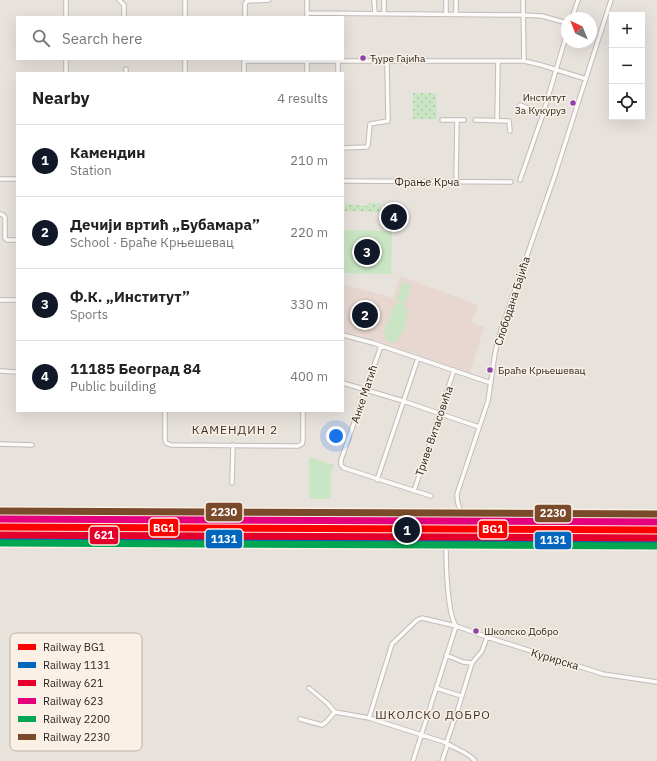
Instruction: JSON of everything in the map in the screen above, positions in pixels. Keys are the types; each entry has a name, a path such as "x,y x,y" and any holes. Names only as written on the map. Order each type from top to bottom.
{"street":[{"path":"66,0 66,16"},
{"path":"119,0 124,5 124,16"},
{"path":"185,0 185,16"},
{"path":"245,16 245,4 247,1 269,0"},
{"path":"307,0 307,15 374,13 523,15 542,16 561,22"},
{"path":"374,0 374,13"},
{"path":"384,0 384,13"},
{"path":"446,0 446,14"},
{"path":"456,0 456,14"},
{"path":"523,0 524,61"},
{"path":"574,12 578,0"},
{"name":"Слободана Бајића","path":"611,0 554,178 501,330 495,353 488,401 457,494 460,508 466,518 481,522 657,522"},
{"path":"520,180 543,114 563,48"},
{"path":"66,60 66,72"},
{"path":"185,60 185,72"},
{"path":"244,72 244,60 307,60 338,62 524,61 586,79"},
{"path":"307,60 307,72"},
{"path":"497,121 498,61"},
{"path":"338,62 338,72"},
{"path":"344,148 367,147 370,124 388,120 387,62"},
{"path":"520,105 543,114"},
{"path":"442,120 464,120"},
{"path":"456,120 456,182"},
{"path":"475,120 509,121 510,131"},
{"path":"0,179 16,179"},
{"name":"Фрање Крча","path":"344,181 511,182"},
{"path":"0,214 4,217 5,238 7,240 16,240"},
{"path":"0,300 16,300"},
{"path":"344,335 418,358 491,383"},
{"name":"Анке Матић","path":"377,480 344,468 341,465 381,346"},
{"path":"418,358 377,480 431,496"},
{"name":"Триве Витасовића","path":"414,491 454,370"},
{"path":"0,371 16,372"},
{"path":"344,383 403,401 479,427"},
{"path":"165,412 165,440 166,443 171,445 298,446 302,444 303,440 303,412"},
{"path":"0,444 32,445"},
{"path":"232,483 233,445"},
{"path":"413,761 456,626 453,621 449,594 446,545 444,542"},
{"name":"Курирска","path":"369,718 393,642 417,620 422,618 456,626 603,674 657,682"},
{"path":"442,761 472,663 482,651 487,637"},
{"path":"446,655 463,662 472,663"},
{"path":"309,688 335,712 369,718 447,743 452,747 469,754 475,761"},
{"path":"436,688 462,696"},
{"path":"300,719 322,725 335,712"}],"shaded area":[{"path":"400,276 478,305 471,323 484,327 470,373 378,341 344,332 344,284 393,298"}],"green space":[{"path":"413,93 436,93 437,119 413,119"},
{"path":"368,203 381,203 381,212 345,211 345,204 367,206"},
{"path":"344,230 392,231 391,274 344,273"},
{"path":"403,282 411,285 405,304 396,301"},
{"path":"399,303 406,306 408,313 402,334 395,342 391,342 386,340 384,332 393,307"},
{"path":"309,457 334,465 331,472 331,499 309,499"}],"rail line":[{"name":"2230","path":"0,511 657,514"},
{"name":"623","path":"0,519 657,522"},
{"name":"BG1","path":"0,527 657,530"},
{"name":"621","path":"0,535 657,538"},
{"name":"1131","path":"0,538 657,541"},
{"name":"2200","path":"0,543 657,546"}],"place":[{"name":"Ђуре Гајића","path":"363,58"},
{"name":"Институт За Кукуруз","path":"573,103"},
{"name":"11185 Београд 84","path":"394,217"},
{"name":"Ф.К. „Институт”","path":"367,252"},
{"name":"Дечији вртић „Бубамара”","path":"365,315"},
{"name":"Браће Крњешевац","path":"490,370"},
{"name":"Камендин","path":"407,530"},
{"name":"Школско Добро","path":"476,631"}],"district":[{"name":"КАМЕНДИН 2","path":"235,430"},
{"name":"ШКОЛСКО ДОБРО","path":"433,715"}]}
